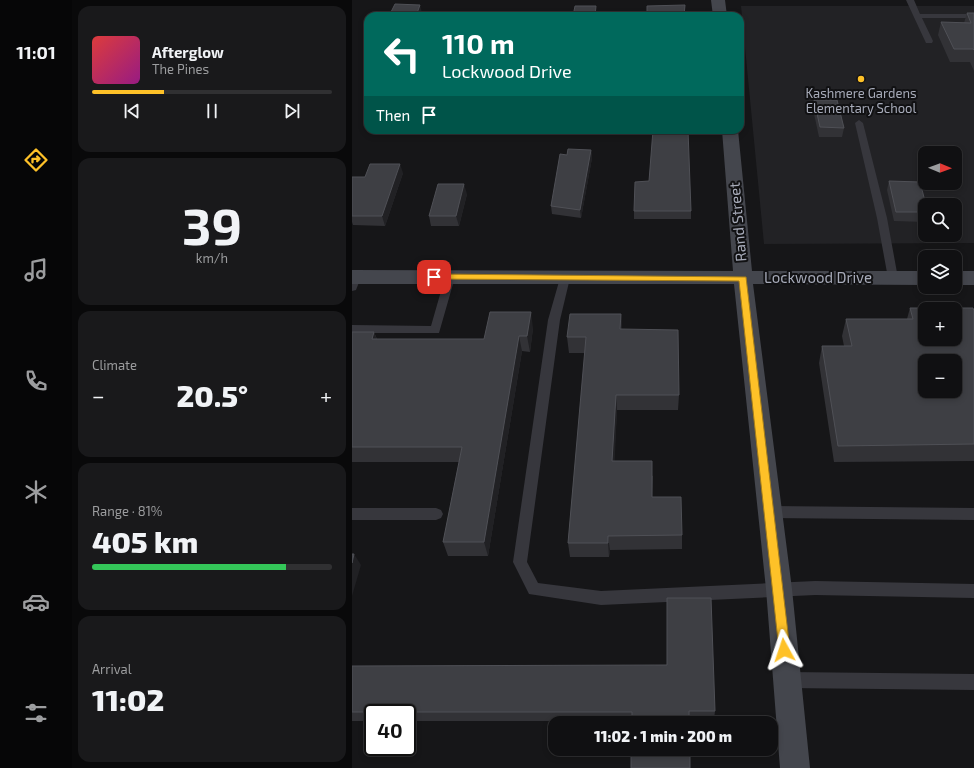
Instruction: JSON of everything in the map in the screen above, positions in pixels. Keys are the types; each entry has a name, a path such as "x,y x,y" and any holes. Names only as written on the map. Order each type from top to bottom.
{"street":[{"path":"718,0 720,12"},
{"name":"Rand Street","path":"730,134 743,278 779,589 795,768"},
{"name":"Lockwood Drive","path":"353,281 450,277 918,278"},
{"path":"962,278 974,278"}],"lane":[{"path":"910,0 929,41"},
{"path":"918,16 974,16"},
{"path":"859,123 882,218 893,278"},
{"path":"352,329 435,330 450,277"},
{"path":"564,278 554,320 520,562 534,588 601,598 815,588 974,591"},
{"path":"770,512 974,514"},
{"path":"352,514 436,514"},
{"path":"787,680 974,682"}],"shaded area":[{"name":"Kashmere Gardens Elementary School","path":"741,6 974,6 974,243 764,244 744,37 744,12 742,12"}],"building":[{"path":"395,4 420,5 417,12 391,12"},
{"path":"685,5 684,12 647,12 647,6"},
{"path":"575,6 596,6 595,12 574,12"},
{"path":"967,13 974,13 974,50 954,49 941,22 971,23"},
{"path":"814,100 837,100 844,128 820,127"},
{"path":"653,134 688,134 691,211 634,211 635,182 649,181"},
{"path":"568,149 591,150 580,210 551,206 560,154 567,155"},
{"path":"370,164 400,164 382,216 352,216 352,177 365,177"},
{"path":"889,181 918,182 918,190 922,190 924,198 918,198 918,212 896,212"},
{"path":"438,184 464,184 456,216 429,216"},
{"path":"910,308 918,308 918,346 962,346 962,308 973,308 974,444 838,446 822,346 852,346 846,319 913,319"},
{"path":"490,312 531,312 527,336 519,336 484,542 443,542 462,447 352,447 352,332 374,332 372,339 484,339"},
{"path":"570,314 621,314 620,329 678,330 679,395 616,395 612,461 652,461 652,497 681,497 682,535 608,536 608,543 568,543 586,337 567,337"},
{"path":"667,598 711,598 715,711 689,711 689,716 632,716 632,712 416,712 416,704 364,704 364,712 352,712 352,666 667,665"},
{"path":"631,756 690,756 690,768 631,768"}],"place":[{"name":"Kashmere Gardens Elementary School","path":"861,79"}],"route":[{"path":"434,277 743,278 779,589 784,650"}]}
